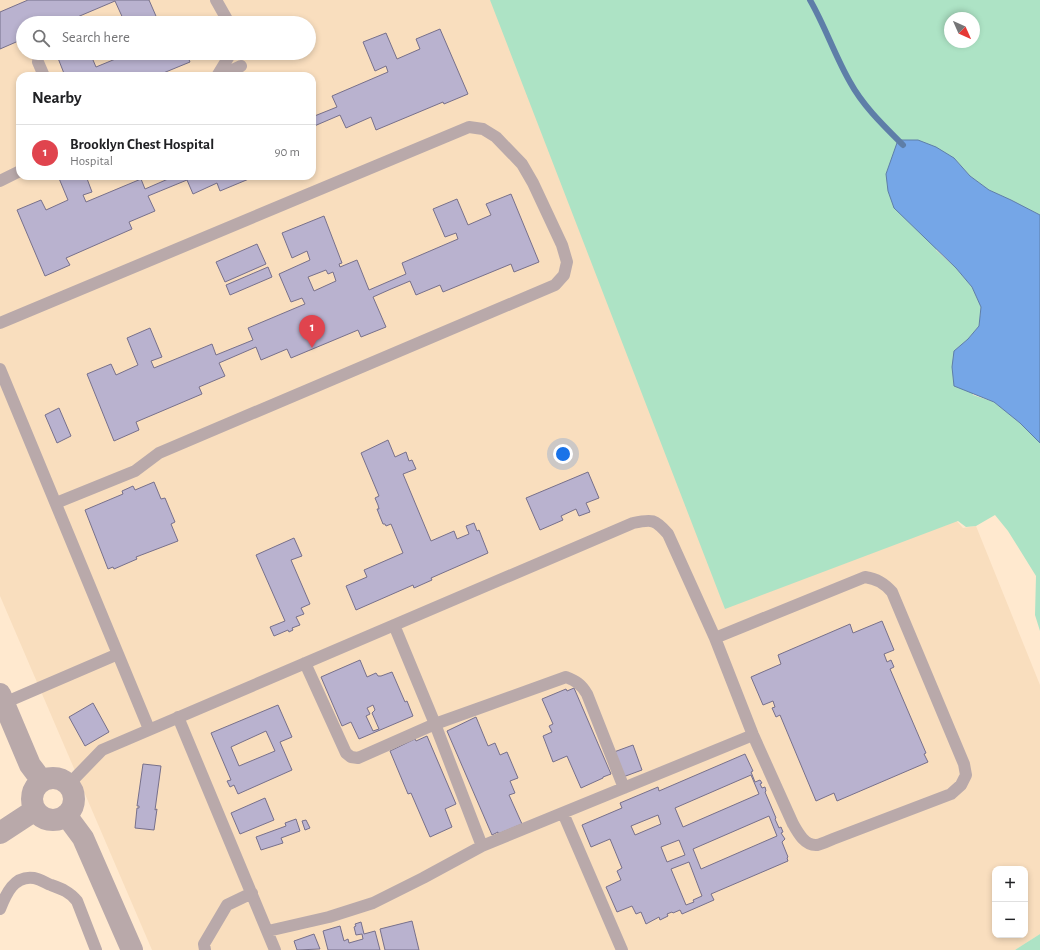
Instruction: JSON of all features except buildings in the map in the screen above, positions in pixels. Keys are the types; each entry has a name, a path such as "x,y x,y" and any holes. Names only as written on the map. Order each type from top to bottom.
{"street":[{"path":"2,698 30,765 42,781"},
{"path":"56,778 68,785 73,794 73,803 66,815 60,818 49,819 39,815 35,810 32,796 36,787 42,781 56,778"},
{"path":"0,833 35,810"},
{"path":"66,815 83,838 132,950"}],"lane":[{"path":"216,0 225,16"},
{"path":"220,72 227,60"},
{"path":"38,62 42,72"},
{"path":"228,72 241,66"},
{"path":"0,323 469,126 483,129 496,137 522,164 562,245 567,262 564,275 555,285 159,453 135,471 56,503"},
{"path":"0,181 16,173"},
{"path":"0,369 149,729"},
{"path":"68,785 102,750 633,523 646,520 658,522 668,534 715,638 753,735 793,824 799,835 806,842 817,845 951,794 961,785 966,775 964,764 892,592 885,584 875,579 865,577 715,638"},
{"path":"394,625 435,724 482,846"},
{"path":"2,698 40,688 118,654"},
{"path":"305,663 346,753 351,758 358,758 435,724 566,677 576,681 582,686 587,694 624,788"},
{"path":"178,717 275,950"},
{"path":"268,931 329,917 373,903 482,846 753,735"},
{"path":"563,813 622,950"},
{"path":"0,909 7,892 12,885 24,878 34,878 66,890 77,901 96,950"},
{"path":"205,950 204,944 227,905 252,893"}],"shaded area":[{"path":"0,0 490,0 963,528 976,526 1040,685 1040,934 1015,950 152,950 0,596"}],"green space":[{"path":"490,0 1040,0 1040,215 989,190 970,176 954,158 936,250 956,268 972,287 981,307 979,326 968,339 954,351 973,395 994,402 1020,423 1040,443 1040,631 1035,615 1036,576 1008,531 995,515 976,526 966,527 958,521 725,609"},
{"path":"1040,934 1040,950 1015,950"}],"water":[{"path":"898,140 918,140 936,147 954,158 970,176 989,190 1040,215 1040,443 1020,423 994,402 954,386 952,367 954,351 968,339 979,326 981,307 972,287 956,268 894,208 888,191 886,174"}],"waterway":[{"path":"810,0 855,91 874,115 903,145"}],"place":[{"name":"Brooklyn Chest Hospital","path":"312,348"}]}
